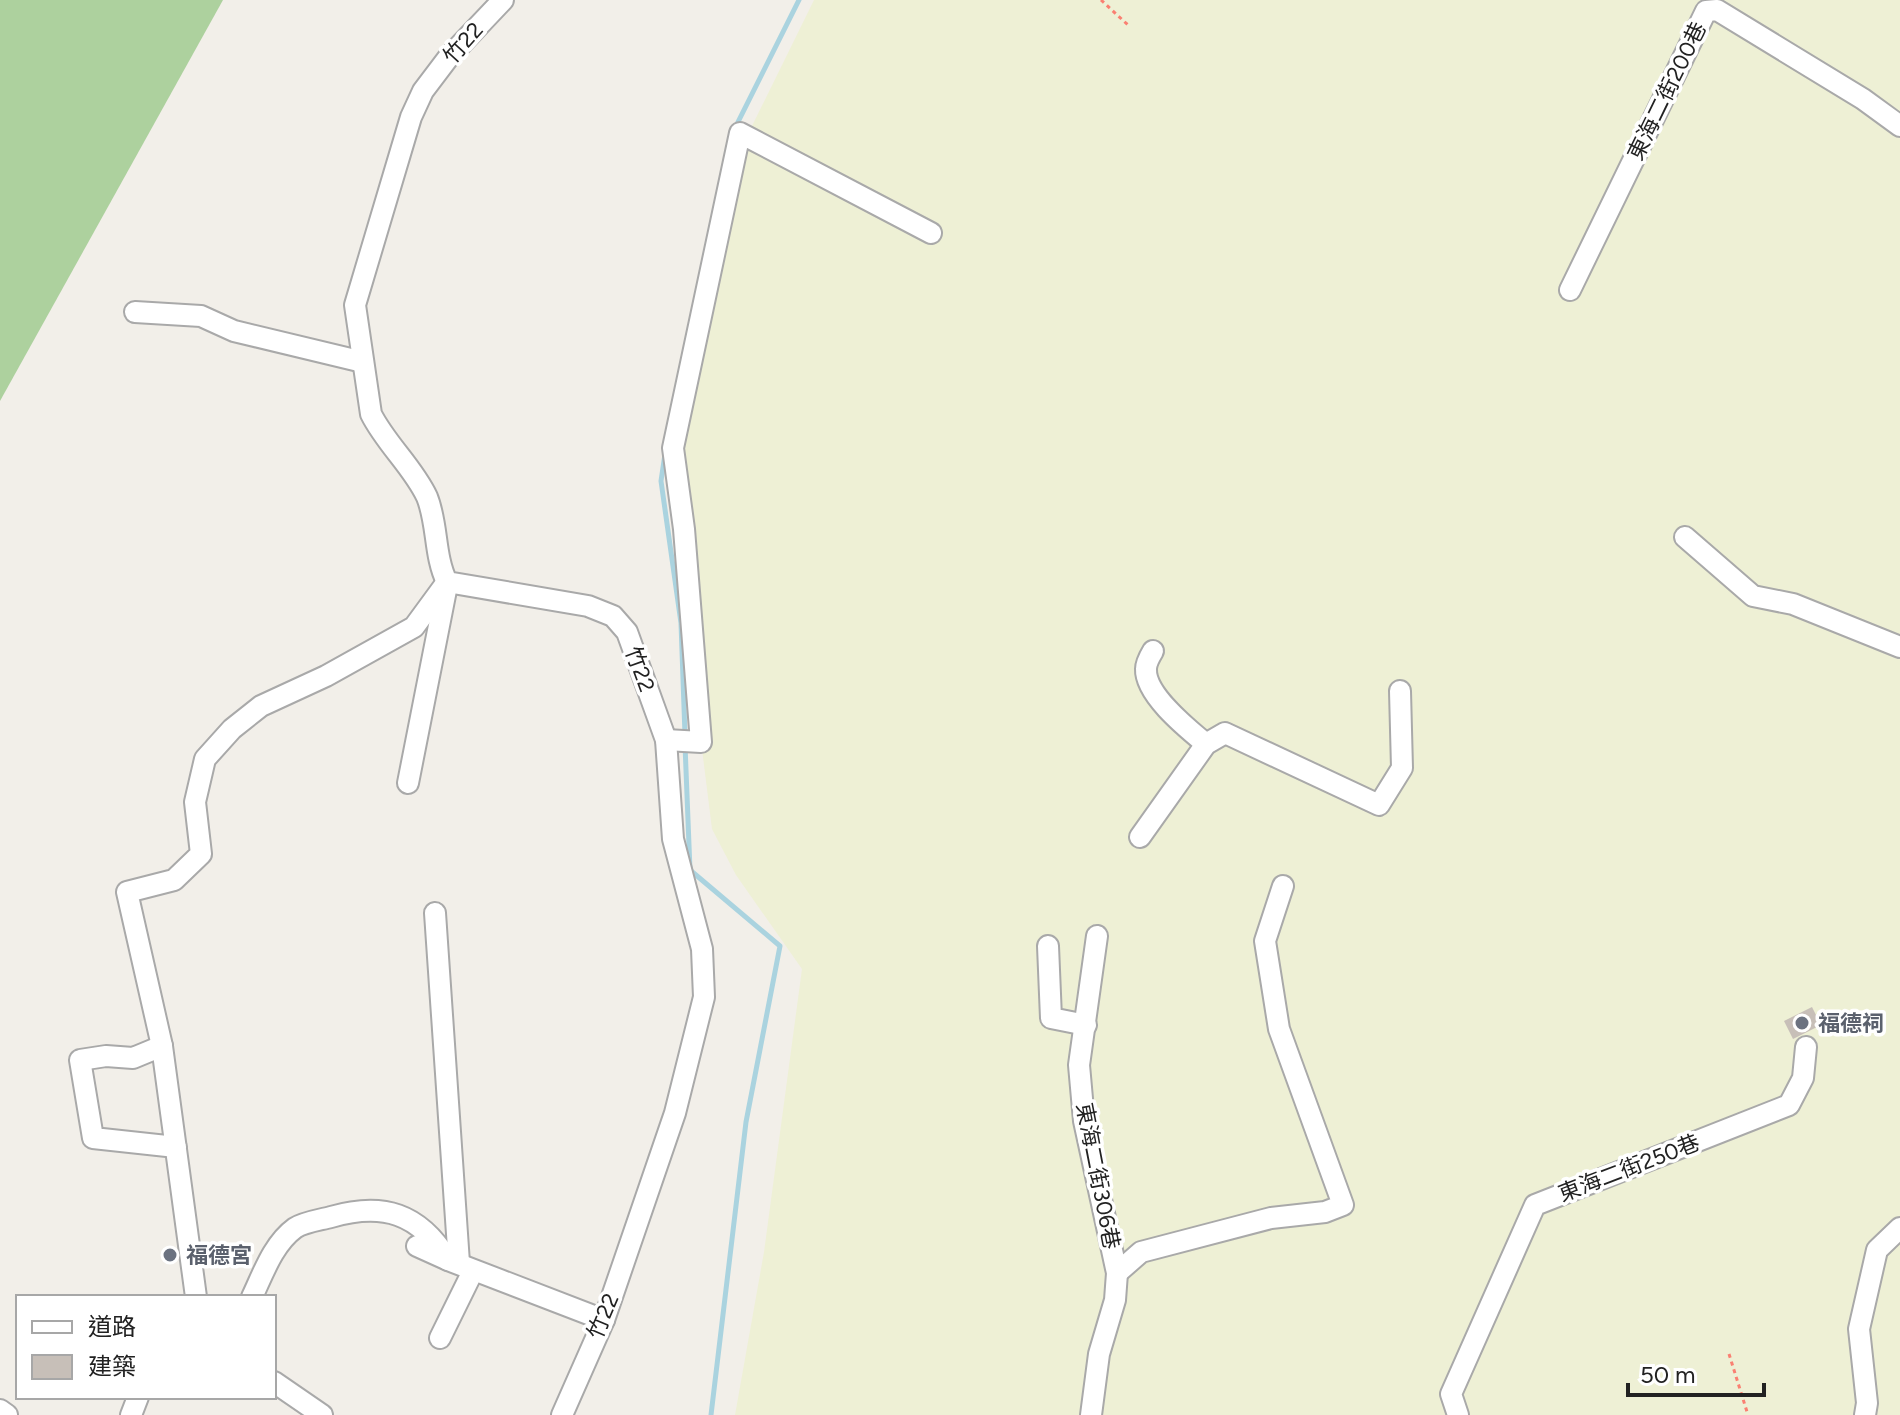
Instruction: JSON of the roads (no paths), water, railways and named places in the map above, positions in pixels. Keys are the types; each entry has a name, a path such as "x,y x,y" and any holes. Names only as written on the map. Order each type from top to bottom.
{"street":[{"name":"竹22","path":"503,0 431,80 411,117 355,305 371,414 379,430 419,482 429,502 440,569 447,582 588,606 613,616 627,632 666,740 673,839 702,949 704,997 675,1113 604,1320 562,1415"},
{"name":"東海二街200巷","path":"1570,290 1706,11 1717,10 1863,99 1900,126"},
{"path":"666,740 701,742 684,529 673,448 740,133 931,233"},
{"path":"135,312 201,316 234,331 363,362"},
{"path":"1685,537 1753,596 1793,604 1900,647"},
{"path":"408,783 447,582"},
{"path":"196,1295 162,1046 127,892 174,880 201,854 195,802 205,759 232,729 261,706 326,676 414,627 447,582"},
{"path":"1153,651 1145,667 1148,680 1170,712 1206,744"},
{"path":"1140,837 1206,744 1225,733 1379,805 1402,768 1400,691"},
{"path":"1117,1273 1141,1252 1271,1218 1325,1212 1343,1205 1279,1029 1265,941 1283,886"},
{"path":"435,913 460,1265 440,1338"},
{"name":"東海二街306巷","path":"1091,1415 1099,1354 1115,1300 1117,1273 1084,1121 1079,1065 1097,936"},
{"path":"1048,946 1051,1018 1086,1025"},
{"path":"162,1046 133,1058 106,1056 80,1060 93,1138 176,1147"},
{"name":"東海二街250巷","path":"1458,1415 1451,1394 1535,1205 1789,1105 1803,1078 1806,1047"},
{"path":"253,1295 273,1253 296,1227 358,1209 396,1212 435,1240 460,1265"},
{"path":"1865,1415 1867,1403 1859,1329 1877,1250 1900,1228"},
{"path":"417,1246 604,1320"},
{"path":"276,1383 322,1415"},
{"path":"0,1410 7,1415"}],"waterway":[{"path":"735,128 799,0"},
{"path":"665,454 661,481 681,623 685,735"},
{"path":"685,745 690,870 780,946 746,1122 711,1415"}],"place":[{"name":"福德祠","path":"1802,1023"},
{"name":"福德宮","path":"170,1255"}]}
